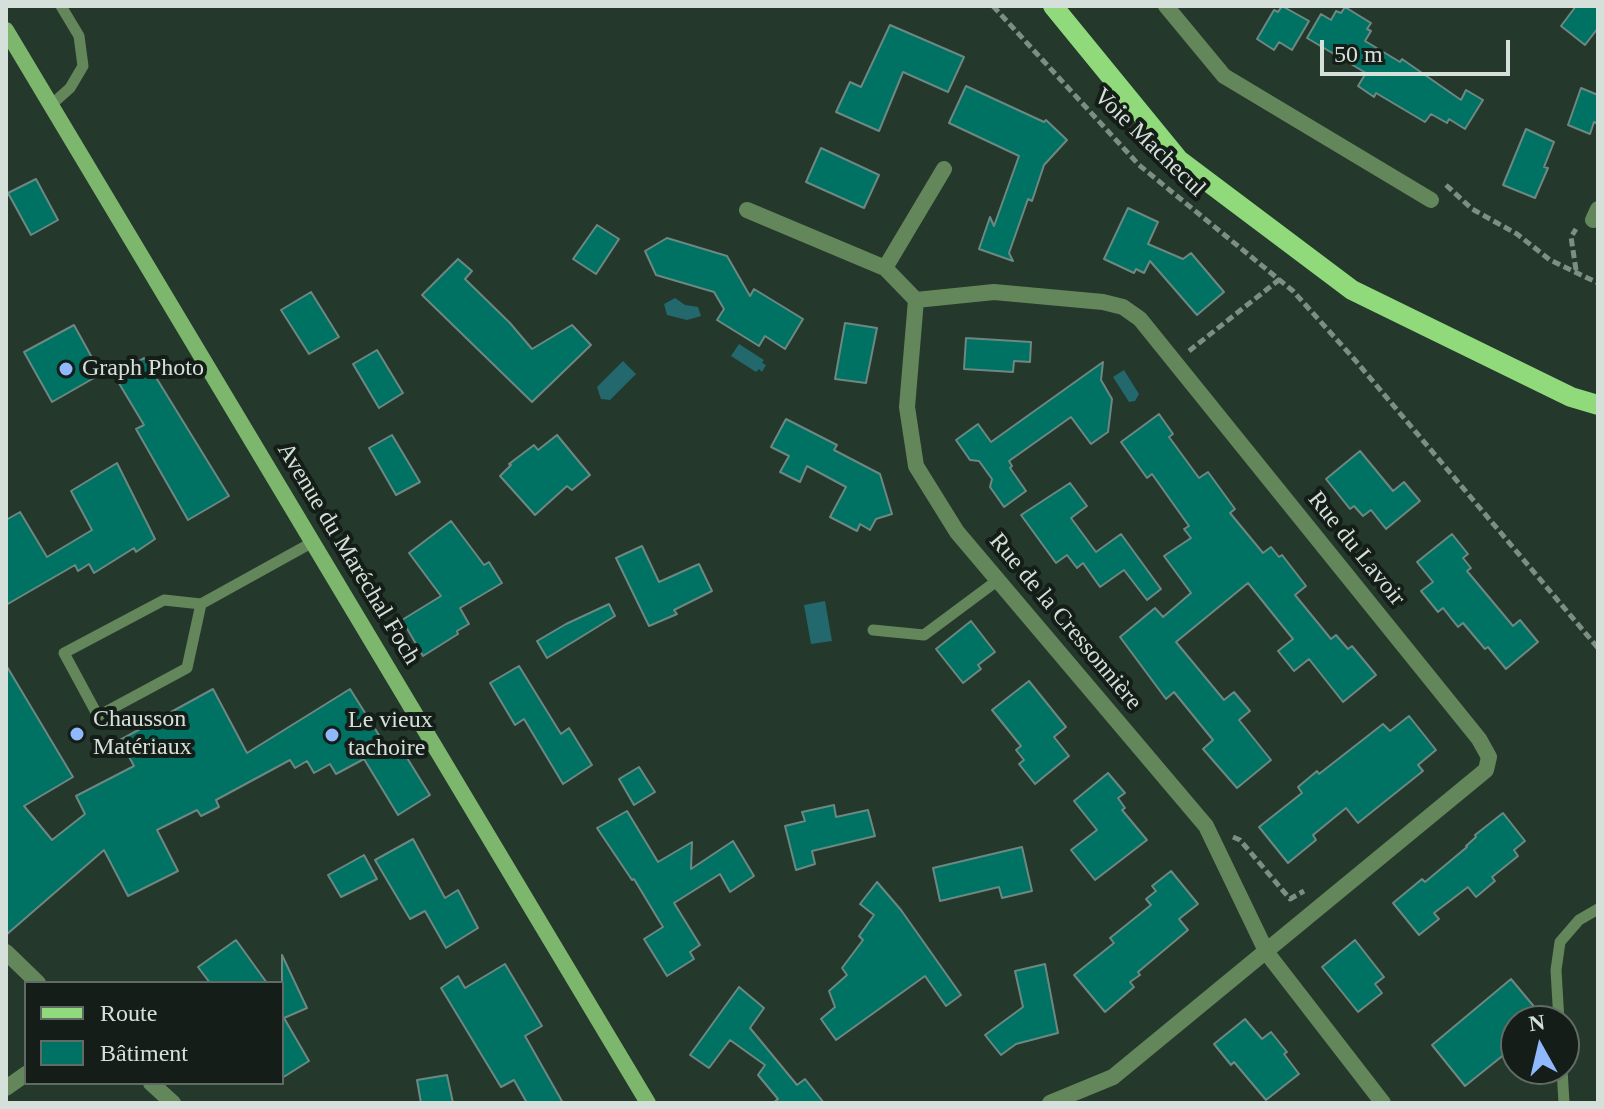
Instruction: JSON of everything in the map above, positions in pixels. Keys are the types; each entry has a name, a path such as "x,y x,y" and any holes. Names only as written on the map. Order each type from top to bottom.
{"main road":[{"path":"1053,6 1179,160 1352,290 1571,397 1598,405"},
{"name":"Avenue du Maréchal Foch","path":"6,30 648,1103"}],"street":[{"path":"1166,6 1224,76 1431,200"},
{"path":"885,268 944,169"},
{"path":"747,210 885,268 916,300"},
{"name":"Rue du Lavoir","path":"916,300 994,292 1103,302 1123,307 1140,319 1479,739 1489,757 1486,770 1113,1077 1050,1103"},
{"name":"Rue de la Cressonnière","path":"916,300 907,407 916,466 957,532 1206,826 1267,953 1383,1103"},
{"path":"6,952 36,981"},
{"path":"6,1088 24,1075"},
{"path":"153,1085 173,1103"}],"lane":[{"path":"51,105 70,88 83,66 79,36 61,6"},
{"path":"201,604 187,668 98,716 64,653 164,600 201,604 313,542"},
{"path":"873,630 924,635 998,580"},
{"path":"1558,1005 1556,970 1560,942 1579,920 1598,909"}],"path":[{"name":"Voie Machecul","path":"993,6 1139,165 1293,291 1598,648"},
{"path":"1434,178 1445,183 1472,209 1517,234 1550,260 1598,283"},
{"path":"1576,271 1571,237 1577,227 1595,215"},
{"path":"1176,361 1280,279"},
{"path":"1206,826 1240,840 1290,899 1331,875 1348,886"}],"water":[{"path":"675,298 685,305 698,307 701,316 687,320 667,315 664,304"},
{"path":"739,344 764,360 762,363 766,365 762,372 759,369 756,372 731,356"},
{"path":"623,361 636,374 610,400 601,399 597,387"},
{"path":"1124,370 1139,394 1135,401 1129,402 1113,377"},
{"path":"825,601 832,641 811,644 804,605"}],"building":[{"path":"1282,6 1309,21 1292,50 1279,42 1274,50 1257,39 1274,10 1278,12"},
{"path":"1576,6 1598,6 1598,28 1585,45 1561,26"},
{"path":"1345,7 1371,23 1367,29 1371,31 1365,41 1400,62 1402,59 1461,100 1466,90 1483,100 1465,129 1449,119 1447,123 1431,114 1425,122 1376,93 1374,97 1358,86 1366,73 1307,38 1321,14 1331,20 1336,11 1341,13"},
{"path":"890,25 964,57 948,92 903,72 879,131 836,112 850,82 861,87"},
{"path":"966,86 1044,122 1046,120 1067,140 1044,165 1032,201 1028,199 1009,253 1013,261 979,249 990,217 994,226 1019,156 949,123"},
{"path":"1581,88 1598,95 1598,124 1594,122 1590,134 1568,125"},
{"path":"1526,129 1554,142 1544,167 1548,168 1535,198 1503,185"},
{"path":"821,148 879,175 864,208 806,182"},
{"path":"36,179 58,220 31,235 8,193"},
{"path":"1128,208 1158,222 1148,244 1183,259 1191,253 1224,292 1197,315 1150,261 1144,273 1136,269 1134,273 1104,259"},
{"path":"597,225 619,239 596,274 573,259"},
{"path":"667,238 727,256 750,296 754,289 803,319 785,349 765,336 759,346 717,320 724,309 714,292 656,275 645,251"},
{"path":"458,259 472,271 465,279 532,349 572,325 591,345 532,402 422,295"},
{"path":"311,292 339,337 309,354 281,310"},
{"path":"845,323 877,328 866,383 835,379"},
{"name":"Graph Photo","path":"74,325 101,374 52,402 24,352"},
{"path":"966,338 1031,342 1030,362 1014,361 1013,372 964,369"},
{"path":"377,350 403,393 379,408 353,364"},
{"path":"144,358 229,496 188,520 136,429 144,425 114,375"},
{"path":"1103,362 1101,380 1112,399 1108,432 1091,444 1071,417 1009,461 1010,468 1026,491 1004,507 990,487 992,479 979,461 970,460 956,440 978,424 991,442"},
{"path":"1159,414 1173,434 1169,437 1199,478 1208,472 1235,509 1230,513 1263,553 1271,547 1279,557 1282,555 1306,586 1295,595 1331,639 1336,635 1348,649 1352,646 1376,675 1343,702 1309,659 1294,671 1278,651 1293,639 1248,583 1176,642 1224,700 1234,692 1250,711 1239,720 1271,760 1237,788 1203,749 1213,740 1174,692 1166,699 1120,637 1155,608 1163,617 1191,593 1164,556 1191,538 1184,529 1189,526 1152,474 1147,478 1121,442"},
{"path":"786,419 837,445 834,450 880,474 892,514 876,519 870,530 860,524 857,531 830,517 846,487 807,466 800,482 780,472 789,456 771,447"},
{"path":"392,435 420,482 396,495 369,448"},
{"path":"557,435 590,475 572,490 567,486 535,515 500,476 509,464 534,445 538,450"},
{"path":"1360,451 1393,491 1404,482 1420,501 1386,529 1371,510 1363,516 1354,506 1350,509 1326,479"},
{"path":"117,463 155,539 94,573 89,564 78,571 75,565 6,605 6,520 20,512 47,557 92,530 71,491"},
{"path":"1070,483 1087,506 1071,518 1096,552 1121,534 1161,589 1147,600 1124,570 1100,587 1083,563 1077,568 1067,555 1056,563 1021,515"},
{"path":"451,521 484,565 489,562 502,583 460,608 469,624 423,656 402,620 441,596 409,553"},
{"path":"1452,534 1468,554 1463,558 1471,568 1467,571 1513,626 1520,620 1538,642 1506,669 1463,623 1458,627 1443,608 1438,612 1421,591 1433,582 1417,562"},
{"path":"642,546 659,582 699,564 712,591 674,610 677,614 649,626 616,558"},
{"path":"609,604 615,616 547,658 537,641"},
{"path":"971,621 995,652 978,665 981,669 963,683 936,649"},
{"path":"6,665 73,777 24,806 52,840 85,814 76,796 134,766 120,740 213,689 247,753 350,689 389,751 399,745 430,795 398,815 364,759 336,774 330,764 314,773 307,761 295,768 290,760 216,800 219,807 201,816 197,810 157,830 178,871 128,896 104,850 6,935"},
{"path":"519,666 561,734 569,728 592,765 563,784 524,719 515,725 490,683"},
{"path":"1029,681 1066,727 1054,737 1069,756 1035,784 1019,764 1024,760 1016,750 1021,746 992,710"},
{"path":"1409,716 1436,750 1418,765 1423,771 1358,823 1346,808 1313,835 1316,840 1288,863 1259,827 1302,793 1298,787 1317,771 1319,774 1383,724 1390,731"},
{"path":"639,767 655,792 634,805 619,779"},
{"path":"1108,773 1125,793 1118,798 1125,808 1122,810 1147,840 1095,880 1071,850 1097,830 1074,801"},
{"path":"834,805 836,817 868,810 875,836 812,851 815,864 796,870 785,826 805,821 802,812"},
{"path":"627,811 658,862 692,842 691,869 733,841 754,876 730,892 720,874 674,903 700,945 690,952 694,959 667,976 644,939 663,927 634,879 597,828"},
{"path":"1503,813 1525,841 1514,850 1518,856 1492,877 1495,881 1476,897 1468,887 1434,913 1439,919 1419,935 1393,903 1422,879 1425,882"},
{"path":"413,839 445,898 458,890 478,928 446,948 425,911 410,919 375,860"},
{"path":"1022,847 1032,891 1002,898 999,887 940,901 933,868"},
{"path":"364,855 377,879 341,897 328,875"},
{"path":"1171,871 1198,904 1179,919 1188,930 1138,972 1140,975 1130,982 1134,987 1105,1012 1074,975 1114,943 1110,938 1151,905 1146,899 1156,891 1152,886"},
{"path":"877,882 901,910 961,995 946,1006 925,976 836,1040 821,1019 835,1007 829,991 847,975 842,968 863,940 859,936 874,915 860,904"},
{"path":"236,940 266,981 208,981 198,967"},
{"path":"1355,940 1384,977 1375,984 1382,993 1358,1012 1322,967"},
{"path":"282,955 307,1008 284,1018 284,981"},
{"path":"505,964 542,1026 525,1036 563,1103 527,1103 514,1080 501,1087 441,988 458,976 465,988"},
{"path":"1045,964 1058,1033 1016,1044 1001,1055 985,1035 1023,1007 1015,971"},
{"path":"1511,979 1533,1005 1500,1005 1500,1058 1465,1086 1432,1045"},
{"path":"739,987 764,1008 750,1028 797,1085 805,1079 824,1103 773,1103 778,1099 758,1075 765,1065 730,1040 709,1068 690,1055"},
{"path":"284,1018 309,1061 284,1077"},
{"path":"1245,1019 1262,1039 1271,1032 1299,1074 1266,1100 1234,1062 1231,1065 1214,1044"},
{"path":"447,1075 453,1103 421,1103 417,1080"}],"place":[{"name":"Graph Photo","path":"66,369"},
{"name":"Chausson Matériaux","path":"77,734"},
{"name":"Le vieux tachoire","path":"332,735"}]}
